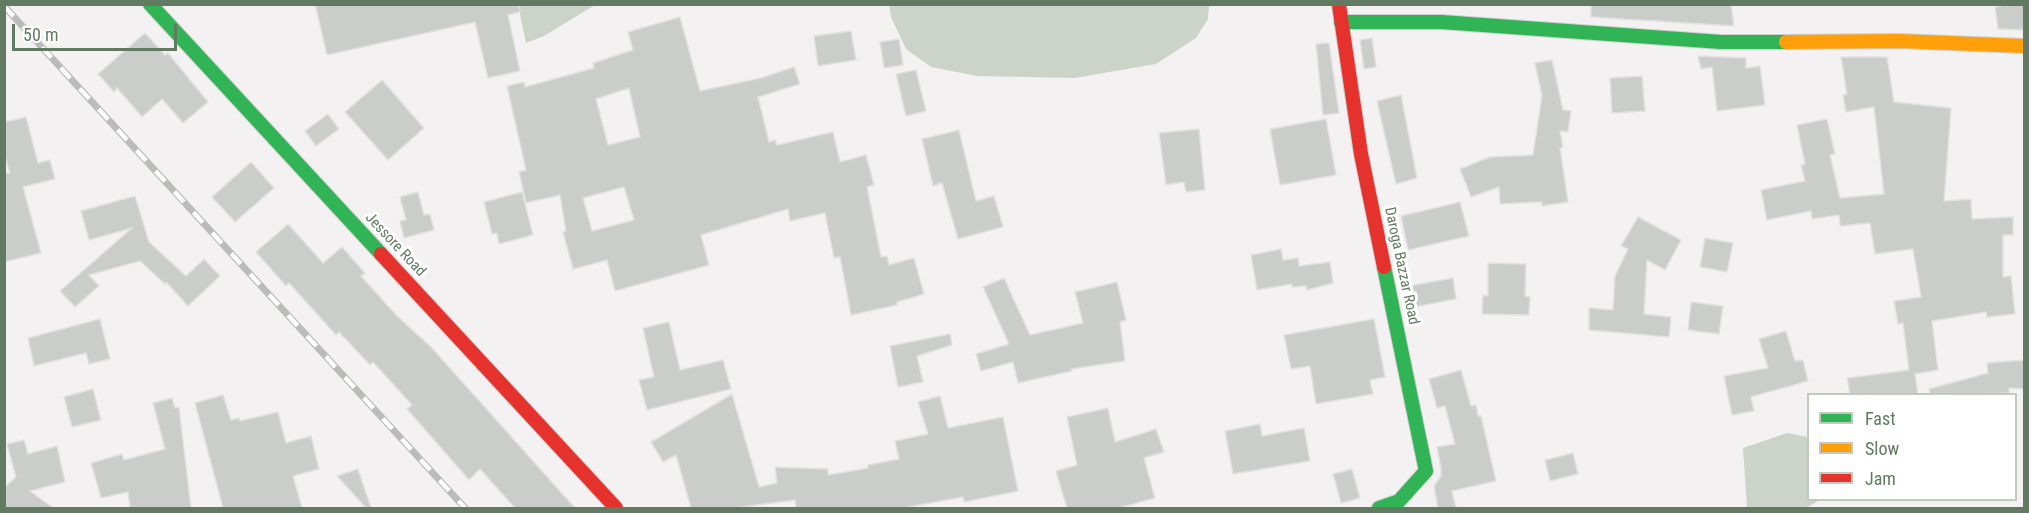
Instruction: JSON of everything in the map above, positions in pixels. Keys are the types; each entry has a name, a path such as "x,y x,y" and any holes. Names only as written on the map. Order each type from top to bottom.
{"main road":[{"name":"Jessore Road","path":"150,4 616,508"},
{"name":"Daroga Bazzar Road","path":"1339,4 1360,154 1426,471 1399,501 1379,508"},
{"path":"1341,22 1441,22 1721,42 1899,41 2025,46"}],"shaded area":[{"path":"889,4 1209,5 1208,19 1196,38 1156,64 1075,78 977,76 931,67 906,49 891,17"},
{"path":"518,5 595,5 544,36 526,43"},
{"path":"1787,433 1807,437 1807,501 1818,501 1806,508 1747,508 1743,448"}],"building":[{"path":"315,4 519,4 520,12 508,15 520,71 488,78 475,22 327,55"},
{"path":"1591,4 1731,4 1734,26 1591,17"},
{"path":"2025,4 2025,30 1998,29 1995,7"},
{"path":"680,17 700,91 761,78 794,67 800,84 758,97 769,142 775,140 777,145 833,132 840,162 866,155 874,185 867,187 881,257 887,256 889,265 914,258 924,294 897,302 897,305 851,315 840,257 834,258 825,213 790,221 788,209 701,235 709,265 615,291 607,260 573,269 563,232 566,231 560,195 526,203 519,172 526,170 507,86 524,82 525,87 594,68 593,63 633,50 628,32","holes":["629,88 640,137 608,145 596,99","624,187 634,220 592,231 583,198"]},
{"path":"851,31 856,60 818,66 814,36"},
{"path":"145,33 165,55 168,53 208,102 183,123 162,99 142,117 117,88 114,92 98,74"},
{"path":"1372,38 1376,67 1364,69 1360,40"},
{"path":"899,39 903,65 884,68 880,42"},
{"path":"1329,43 1339,113 1323,115 1316,44"},
{"path":"1698,56 1746,58 1746,68 1760,66 1765,105 1717,111 1712,67 1701,69"},
{"path":"1841,57 1887,57 1894,102 1951,108 1944,201 1971,199 1972,219 2013,217 2013,235 2003,235 2003,277 2011,276 2015,314 1987,317 1986,312 1932,321 1938,370 1915,374 1918,393 1850,393 1847,378 1909,370 1903,323 1898,324 1894,301 1921,297 1913,249 1875,254 1870,223 1840,226 1839,215 1812,219 1811,211 1767,220 1761,190 1805,181 1801,165 1805,164 1797,125 1827,119 1835,154 1830,155 1840,198 1884,194 1874,107 1846,112 1843,95 1847,94"},
{"path":"1552,60 1563,110 1571,111 1568,132 1560,131 1563,147 1560,148 1568,202 1542,206 1542,202 1500,204 1499,187 1471,197 1460,169 1490,157 1533,155 1542,96 1535,63"},
{"path":"916,70 926,111 906,116 896,74"},
{"path":"1642,76 1645,111 1612,113 1610,78"},
{"path":"382,80 424,128 388,160 345,112"},
{"path":"1401,95 1417,178 1396,184 1377,101"},
{"path":"328,114 339,129 316,146 305,131"},
{"path":"26,117 38,163 50,160 55,179 23,187 41,253 4,262 4,174 10,173 4,153 4,122"},
{"path":"1326,119 1336,175 1280,185 1270,129"},
{"path":"1199,129 1205,190 1186,192 1184,182 1166,185 1159,133"},
{"path":"959,130 976,201 994,196 1003,227 958,239 942,183 933,186 922,139"},
{"path":"251,162 274,188 235,222 212,197"},
{"path":"418,192 424,215 430,214 434,230 404,238 400,221 406,220 400,197"},
{"path":"522,192 533,235 499,244 497,233 492,234 484,202"},
{"path":"135,196 149,242 186,276 204,259 220,276 188,306 166,282 165,284 140,261 89,275 99,286 75,307 60,291 132,228 89,240 81,211"},
{"path":"1460,202 1469,236 1408,250 1401,216"},
{"path":"1638,217 1681,240 1665,270 1647,260 1644,314 1671,317 1669,337 1589,330 1589,308 1613,310 1615,276 1628,249 1621,246"},
{"path":"288,224 323,263 342,247 365,273 361,276 397,316 431,347 575,508 515,508 480,469 469,480 407,409 412,405 373,362 370,365 339,332 336,335 289,283 286,286 256,252"},
{"path":"1705,238 1733,243 1727,272 1700,267"},
{"path":"1281,249 1283,260 1298,258 1299,266 1330,262 1333,283 1307,290 1306,286 1292,287 1292,284 1257,290 1251,255"},
{"path":"1488,263 1526,264 1525,296 1530,297 1529,315 1482,314 1483,295 1488,296"},
{"path":"1004,278 1030,335 1083,323 1075,292 1117,282 1126,320 1120,322 1125,361 1071,369 1072,371 1018,383 1013,362 981,371 976,354 1009,344 983,287"},
{"path":"1453,278 1456,299 1409,308 1404,287"},
{"path":"1691,302 1723,306 1719,334 1688,330"},
{"path":"100,319 110,359 89,364 86,353 34,366 28,338"},
{"path":"1374,319 1385,377 1370,380 1373,394 1316,404 1310,366 1291,369 1284,335"},
{"path":"669,322 680,370 723,360 731,389 647,410 639,380 654,377 643,328"},
{"path":"1786,331 1795,361 1803,360 1808,381 1751,397 1754,411 1732,415 1724,376 1768,368 1759,339"},
{"path":"950,334 952,345 917,356 923,382 898,387 890,346"},
{"path":"2025,360 2025,389 2009,388 2009,393 1930,393 1929,389 1988,373 1987,363"},
{"path":"1461,370 1471,406 1476,405 1478,416 1481,416 1496,481 1452,491 1456,508 1438,508 1434,486 1441,476 1441,468 1437,447 1455,444 1445,406 1437,408 1429,379"},
{"path":"93,389 101,420 72,427 64,397"},
{"path":"732,394 759,487 777,483 775,467 828,469 828,475 868,468 868,465 899,459 895,441 928,434 918,402 940,396 948,428 1003,417 1018,491 964,502 963,497 903,508 796,508 795,500 735,508 691,508 676,455 663,462 651,442"},
{"path":"223,395 231,420 239,418 240,421 278,412 286,443 311,436 319,469 293,476 302,508 223,508 195,403"},
{"path":"172,398 175,408 179,407 191,508 130,508 128,492 101,498 91,463 122,454 124,460 165,449 153,403"},
{"path":"1108,408 1115,442 1156,429 1164,452 1144,458 1155,498 1119,508 1067,508 1056,471 1077,465 1067,417"},
{"path":"1260,424 1262,436 1304,428 1310,461 1233,474 1225,431"},
{"path":"24,440 28,454 57,446 65,482 30,491 53,508 4,508 4,488 16,477 7,444"},
{"path":"1573,453 1578,474 1550,481 1545,460"},
{"path":"358,469 371,508 366,508 337,476"},
{"path":"1352,469 1360,498 1341,503 1333,474"}],"railway":[{"path":"4,6 465,508"}],"traffic: fast":[{"path":"150,4 381,254"},
{"path":"1341,22 1441,22 1721,42 1786,42"},
{"path":"1379,508 1399,501 1426,471 1384,267"}],"traffic: slow":[{"path":"1786,42 1899,41 2024,46"}],"traffic: jam":[{"path":"1339,5 1361,154 1384,267"},
{"path":"381,254 616,508"}]}
